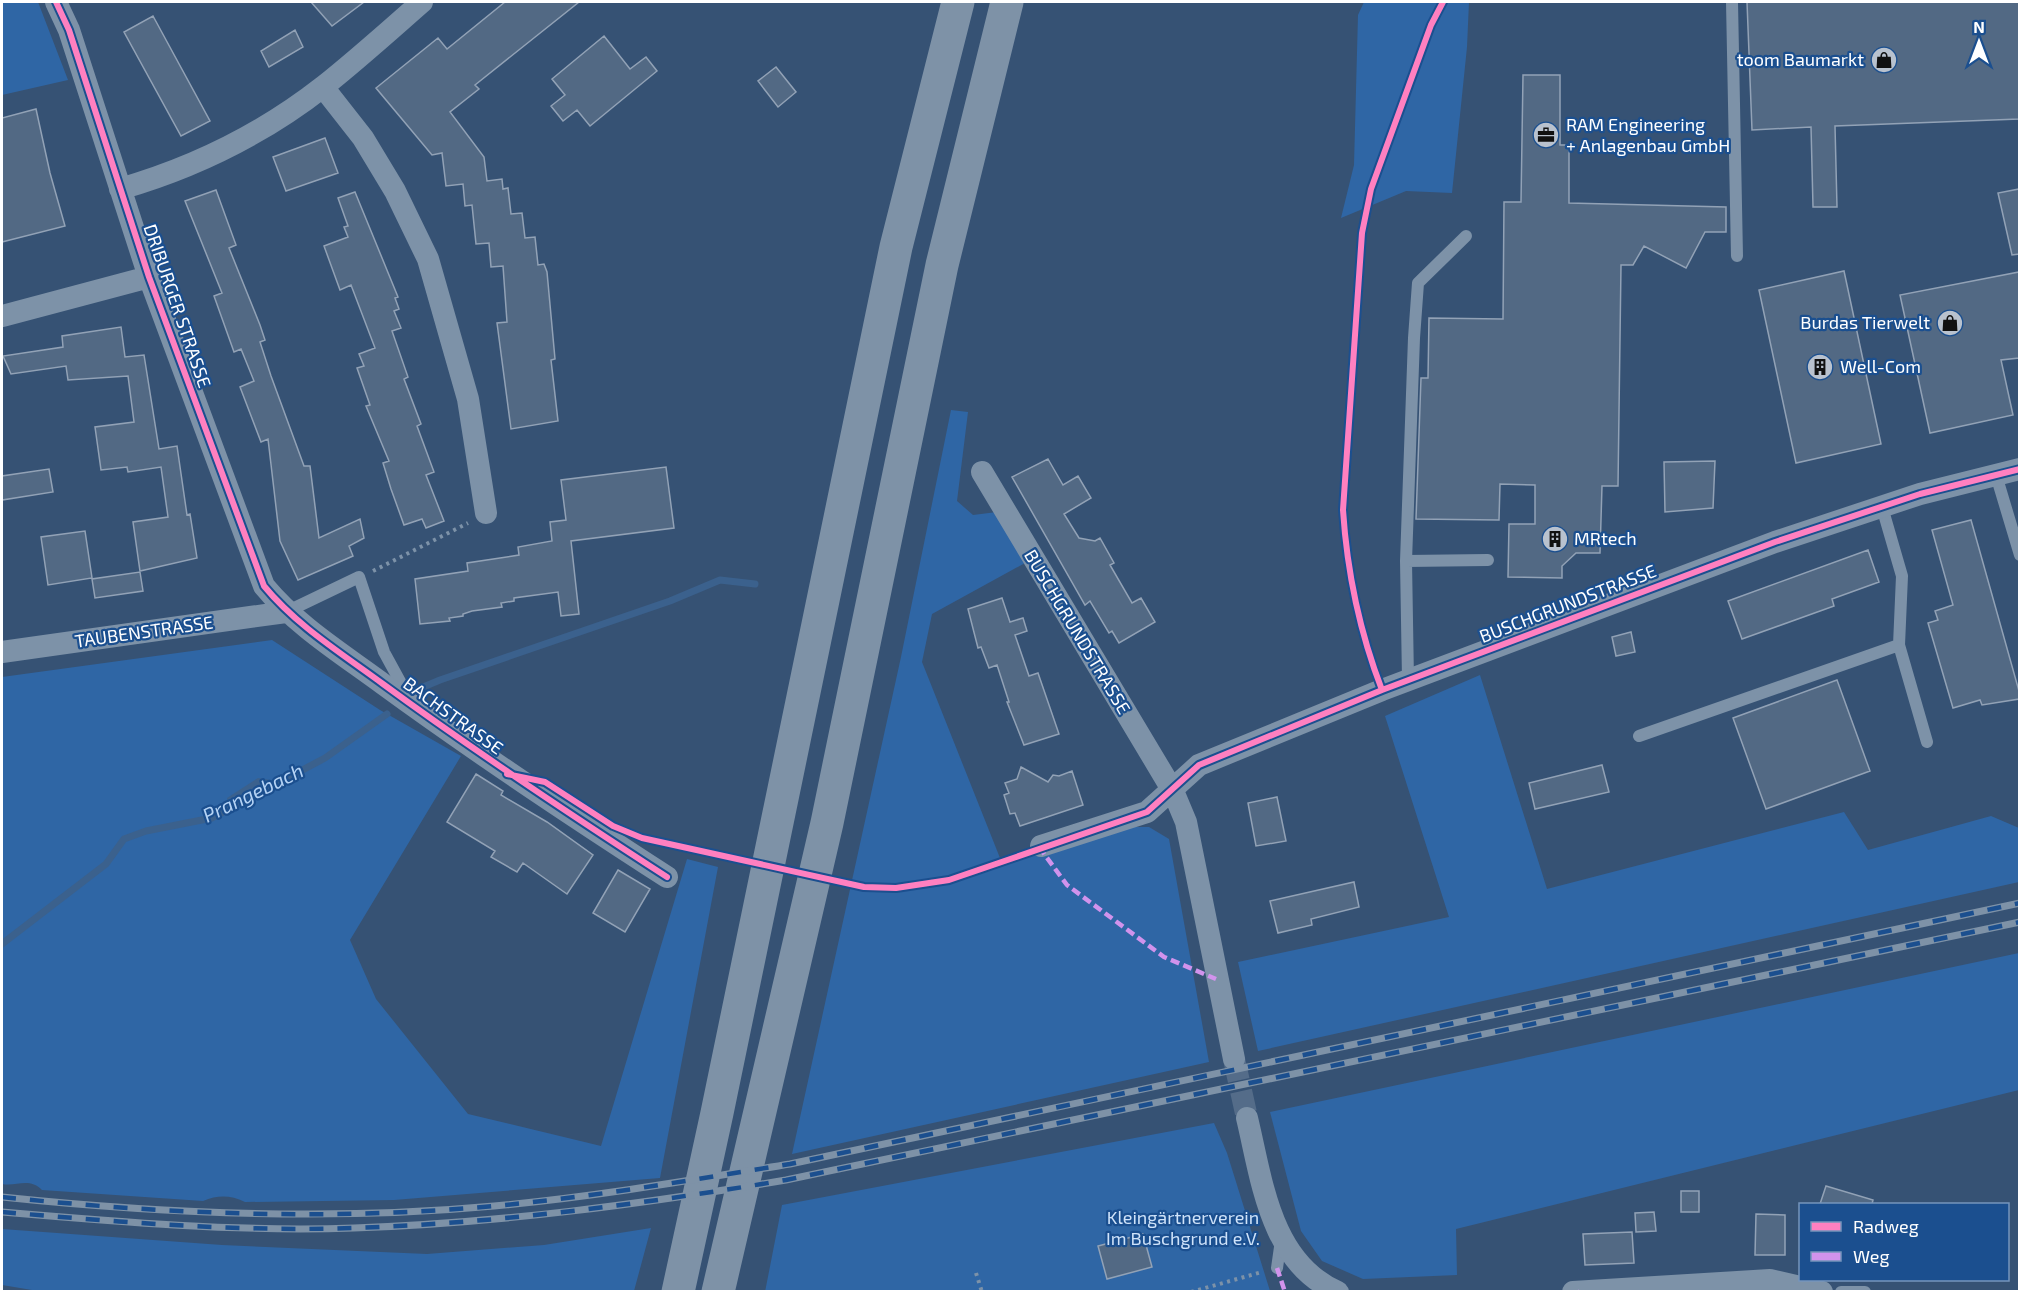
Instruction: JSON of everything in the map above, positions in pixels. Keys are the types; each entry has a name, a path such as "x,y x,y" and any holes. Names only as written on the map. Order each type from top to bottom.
{"highway":[{"path":"678,1292 896,247 958,2"},
{"path":"718,1292 827,823 942,265 1007,2"},
{"path":"660,1292 717,1113"},
{"path":"734,1292 748,1159"}],"street":[{"name":"DRIBURGER STRASSE","path":"56,2 69,30 149,277 264,586 286,612"},
{"path":"120,189 163,177 239,142 323,87 422,2"},
{"path":"323,87 369,146 395,191 428,259 468,399 486,513"},
{"path":"2,316 149,277"},
{"name":"BUSCHGRUNDSTRASSE","path":"1041,846 1147,812 1173,791 1199,765 1408,680 1775,542 1882,507 2019,469"},
{"name":"BUSCHGRUNDSTRASSE","path":"982,472 1173,791 1186,822 1234,1059"},
{"name":"TAUBENSTRASSE","path":"2,652 286,612"},
{"name":"BACHSTRASSE","path":"286,612 507,774 667,877"},
{"path":"1247,1118 1269,1208 1281,1238 1302,1268 1335,1290"},
{"path":"1573,1292 1770,1280 1822,1292"}],"lane":[{"path":"1732,2 1737,256"},
{"path":"1408,680 1406,561 1418,283 1466,236"},
{"path":"1996,475 2019,555"},
{"path":"1882,507 1902,576 1899,645 1927,742"},
{"path":"1406,561 1488,560"},
{"path":"286,612 359,578"},
{"name":"BACHSTRASSE","path":"359,578 384,652 415,708"},
{"path":"1639,736 1899,645"},
{"path":"1277,1268 1281,1238"},
{"path":"1841,1292 1865,1292"}],"path":[{"path":"359,578 451,534 486,513"},
{"path":"1191,1292 1277,1268"},
{"path":"976,1273 982,1292"}],"green space":[{"path":"2,2 38,2 68,80 2,95"},
{"path":"1364,2 1469,2 1467,47 1452,193 1406,191 1341,218 1354,165 1358,15"},
{"path":"951,410 968,412 957,501 973,515 997,512 1025,563 932,614 922,662 1002,863 1125,827 1149,827 1169,839 1209,1062 792,1154 901,657"},
{"path":"272,640 380,710 461,756 350,940 376,999 468,1114 601,1146 687,859 718,867 660,1178 394,1200 245,1202 224,1197 203,1201 42,1190 27,1183 2,1184 2,677"},
{"path":"1480,675 1547,889 1844,812 1868,850 1991,816 2019,828 2019,882 1258,1051 1238,962 1449,917 1385,716"},
{"path":"2019,953 2019,1090 1456,1229 1457,1275 1363,1279 1322,1261 1301,1231 1270,1112"},
{"name":"Kleingärtnerverein Im Buschgrund e.V.","path":"1214,1123 1227,1153 1270,1291 765,1292 782,1205"},
{"path":"651,1228 634,1291 44,1292 2,1285 2,1229 222,1245 427,1254 544,1245"}],"water":[{"path":"258,778 270,780 272,787 229,808 227,798"}],"building":[{"path":"311,2 364,2 332,26"},
{"path":"505,2 579,2 475,85 479,89 450,112 484,157 487,181 502,179 503,189 508,188 511,214 522,213 525,238 535,237 538,265 544,264 547,272 555,359 551,360 558,421 511,429 497,323 507,322 503,266 491,267 489,243 476,244 472,205 465,206 463,184 446,186 442,153 432,155 376,88 438,38 447,49"},
{"name":"toom Baumarkt","path":"1747,2 2019,2 2019,119 1835,126 1837,207 1813,207 1811,127 1752,130"},
{"path":"153,16 210,121 181,136 124,32"},
{"path":"295,30 303,47 269,67 261,51"},
{"path":"604,36 630,69 646,57 657,71 590,126 577,110 563,121 551,106 565,95 552,79"},
{"path":"776,67 796,92 778,107 758,81"},
{"path":"1523,75 1560,75 1560,145 1569,145 1569,203 1726,207 1726,232 1705,232 1686,268 1644,246 1633,265 1621,265 1618,486 1602,486 1600,553 1576,553 1562,566 1562,578 1508,577 1509,524 1535,524 1535,485 1500,484 1499,520 1416,519 1421,378 1428,378 1429,318 1503,319 1504,202 1521,202"},
{"path":"36,109 50,173 65,226 2,242 2,118"},
{"path":"325,138 338,173 286,191 273,157"},
{"path":"2019,189 2019,254 2012,255 1998,193"},
{"path":"216,190 236,245 229,248 265,340 260,342 271,376 304,466 310,466 319,538 360,519 364,538 349,546 353,556 298,580 280,541 268,439 261,442 240,387 254,381 241,349 234,352 214,296 222,293 185,201"},
{"path":"355,192 398,297 395,298 399,309 394,311 401,328 392,331 408,377 404,379 421,424 417,426 434,472 426,475 444,521 426,528 422,519 404,525 383,463 389,461 366,406 370,405 357,368 364,366 359,354 375,348 351,285 340,290 324,246 348,237 344,227 348,226 338,198"},
{"name":"Well-Com","path":"1844,271 1881,444 1796,463 1759,290"},
{"name":"Burdas Tierwelt","path":"2019,272 2019,358 2001,360 2013,415 1930,433 1900,295"},
{"path":"121,327 125,357 144,355 159,449 177,446 187,515 190,514 197,558 140,571 133,522 168,517 161,467 128,472 127,467 101,470 95,427 134,422 128,376 68,380 66,366 11,374 3,356 63,347 62,336"},
{"path":"1048,459 1063,485 1078,476 1091,498 1064,514 1079,538 1095,541 1100,538 1114,563 1110,565 1132,603 1141,598 1155,622 1119,643 1112,631 1109,633 1090,601 1085,605 1012,477"},
{"path":"1715,461 1713,508 1665,512 1664,462"},
{"path":"666,467 674,528 571,541 579,614 561,616 558,592 514,598 514,601 501,603 502,607 472,611 463,616 449,618 450,621 420,624 415,579 468,571 467,563 519,555 518,547 552,541 550,522 566,520 561,480"},
{"path":"49,469 53,492 2,500 2,476"},
{"path":"1971,520 2019,691 2019,699 1982,705 1980,700 1953,708 1928,623 1938,620 1935,611 1953,605 1932,530"},
{"path":"85,531 92,578 48,585 41,537"},
{"path":"1868,550 1879,582 1832,599 1834,606 1742,639 1728,601"},
{"path":"140,572 143,591 95,598 92,579"},
{"path":"1002,598 1010,622 1023,618 1027,631 1015,635 1029,676 1038,673 1059,734 1024,745 1007,702 1009,702 997,665 989,668 981,647 978,648 968,609"},
{"path":"1631,632 1635,652 1616,656 1612,637"},
{"path":"1837,680 1870,771 1766,809 1733,718"},
{"path":"1602,765 1609,792 1535,809 1529,783"},
{"path":"1021,767 1048,782 1053,775 1059,776 1072,771 1083,805 1020,826 1015,813 1010,814 1004,795 1009,793 1005,783 1017,779"},
{"path":"476,774 503,791 501,795 547,822 593,855 567,894 523,863 517,872 491,857 495,851 447,822"},
{"path":"1277,797 1286,841 1256,846 1248,803"},
{"path":"618,870 650,889 625,932 593,913"},
{"path":"1354,882 1359,907 1311,919 1312,925 1278,933 1270,901"},
{"path":"1826,1186 1873,1200 1872,1203 1820,1203"},
{"path":"1681,1191 1699,1191 1699,1212 1681,1212"},
{"path":"1654,1212 1656,1231 1636,1232 1635,1213"},
{"path":"1756,1214 1785,1215 1785,1255 1755,1255"},
{"path":"1632,1232 1634,1263 1585,1265 1583,1234"},
{"path":"1143,1234 1152,1267 1107,1279 1098,1246"}],"waterway":[{"name":"Prangebach","path":"416,690 670,601 720,580 755,584"},
{"name":"Prangebach","path":"2,944 106,864 124,839 146,831 212,818 325,758 387,714"}],"tunnel":[{"path":"1234,1059 1247,1118"}],"railway":[{"path":"2,1197 125,1208 248,1214 309,1214 432,1211 568,1198 642,1188 790,1164 2020,903"},
{"path":"2,1212 134,1223 310,1229 463,1222 679,1197 786,1180 2020,922"}],"marked path":[{"path":"1039,847 1067,885 1164,957 1216,979"},
{"path":"1277,1268 1285,1292"}],"cycle path":[{"path":"56,2 69,30 149,277 264,586 291,614 336,650 488,759 667,877"},
{"path":"1382,690 1367,646 1356,602 1343,510 1362,233 1371,189 1431,25 1443,2"},
{"path":"507,774 545,782 613,826 642,838 864,887 896,888 949,880 1147,812 1199,765 1382,690 1775,542 1920,494 2020,469"}],"place":[{"name":"toom Baumarkt","path":"1884,60"},
{"name":"RAM Engineering + Anlagenbau GmbH","path":"1546,135"},
{"name":"Burdas Tierwelt","path":"1950,323"},
{"name":"Well-Com","path":"1820,367"},
{"name":"MRtech","path":"1555,539"}]}
